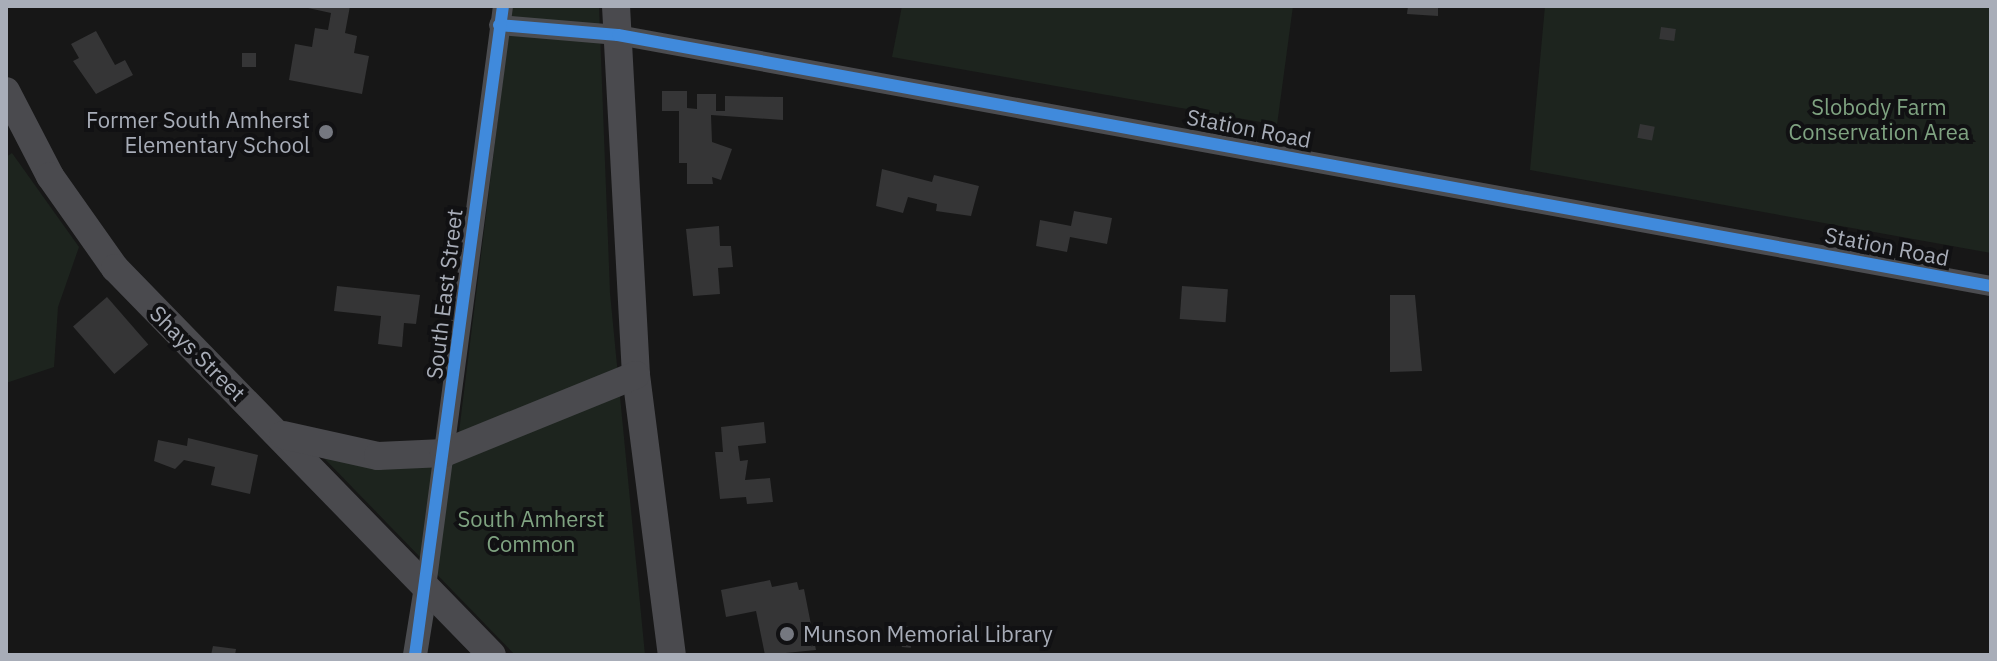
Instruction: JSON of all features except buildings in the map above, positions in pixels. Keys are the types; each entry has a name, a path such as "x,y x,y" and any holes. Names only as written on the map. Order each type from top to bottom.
{"main road":[{"path":"616,6 636,375 672,655"},
{"name":"Shays Street","path":"6,91 50,176 92,239 144,300 282,435 426,587"},
{"path":"282,435 378,456 444,453 636,375"},
{"path":"426,587 492,655"}],"street":[{"name":"Station Road","path":"501,16 1991,286"},
{"name":"South East Street","path":"426,587 501,16"},
{"path":"415,655 426,587"}],"green space":[{"name":"South Amherst Common","path":"512,6 599,6 610,293 645,655 515,655 320,454 421,466 455,464"},
{"path":"902,6 1293,6 1277,125 892,57"},
{"name":"Slobody Farm Conservation Area","path":"1545,6 1991,6 1991,253 1530,170"},
{"path":"12,153 79,247 58,307 54,367 6,383 6,157"}],"cycle path":[{"path":"415,655 503,6"},
{"path":"499,25 618,35 1991,286"}],"place":[{"name":"Former South Amherst Elementary School","path":"326,132"},
{"name":"Munson Memorial Library","path":"787,634"}]}
